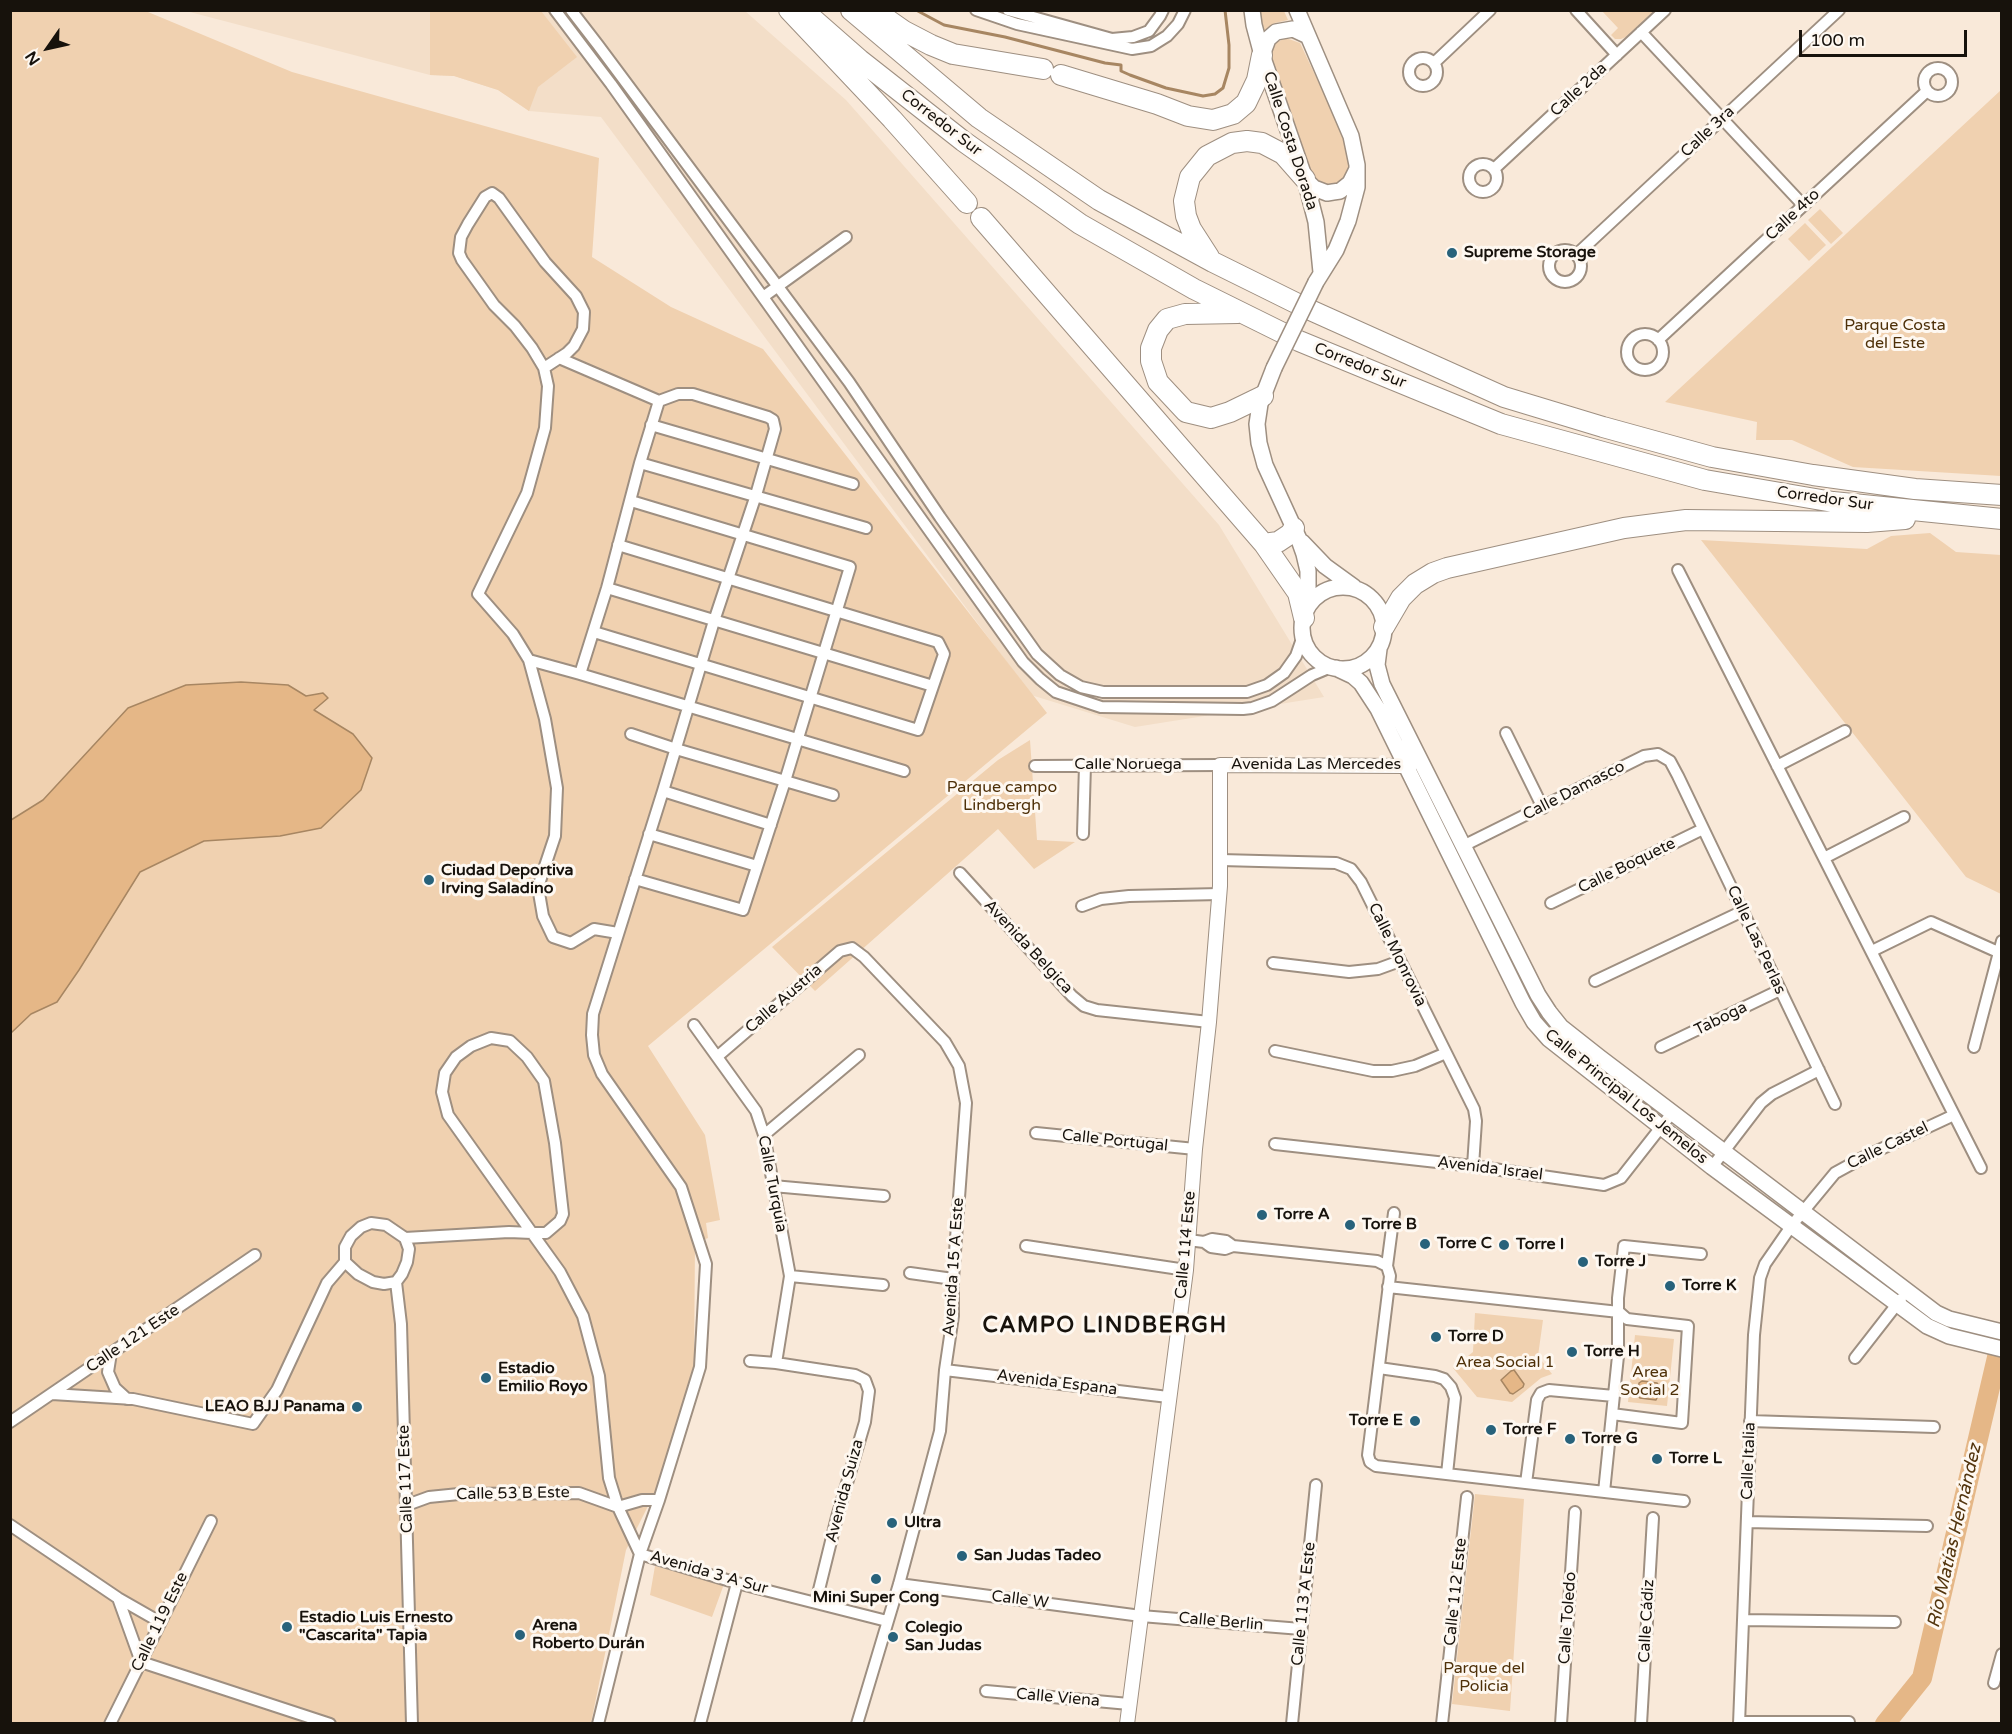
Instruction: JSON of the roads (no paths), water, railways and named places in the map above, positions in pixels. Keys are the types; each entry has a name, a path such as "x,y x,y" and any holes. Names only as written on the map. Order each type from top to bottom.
{"highway":[{"path":"789,10 967,203"},
{"name":"Corredor Sur","path":"803,10 860,60 963,141 1080,224 1194,289 1299,341 1501,424 1705,480 1833,502 2001,519"},
{"name":"Corredor Sur","path":"851,10 979,118 1099,200 1213,262 1308,309 1504,397 1712,457 1813,475 1915,489 2001,495"},
{"path":"874,10 904,31 953,54 1042,69"},
{"path":"1062,75 1157,104 1188,116 1213,120 1233,114 1246,103 1257,80 1262,55"},
{"path":"1213,262 1191,229 1185,209 1186,186 1200,162 1222,147 1254,141 1270,146 1283,154 1305,179"},
{"path":"981,218 1264,544 1298,593 1305,620"},
{"path":"1242,313 1185,314 1167,319 1158,330 1151,348 1150,361 1158,382 1186,412 1211,418 1230,412 1263,396"},
{"path":"1384,627 1401,598 1415,584 1433,573 1458,565 1624,528 1686,520 1867,522 1965,516"},
{"path":"1264,544 1278,542 1296,533"}],"main road":[{"name":"Calle Costa Dorada","path":"1252,10 1262,55 1305,179 1316,222 1319,277"},
{"path":"1296,533 1325,566 1373,600 1379,608 1384,627 1383,638 1379,649 1361,665 1334,668 1316,658 1306,644 1308,571 1296,533 1265,465 1257,424 1260,405 1274,369 1319,277 1336,250 1348,221 1357,187 1357,165 1351,136 1297,10"},
{"path":"1262,55 1268,39 1276,32 1293,28 1308,36"},
{"path":"1305,179 1320,191 1327,193 1340,191 1346,188 1354,178 1357,165"},
{"path":"1305,620 1316,598 1335,587 1357,589"},
{"name":"Calle Principal Los Jemelos","path":"1379,649 1377,665 1379,674 1404,729 1538,995 1561,1027 1803,1212 1902,1298 1927,1326 1949,1336 2001,1348"},
{"name":"Calle Principal Los Jemelos","path":"1334,668 1353,676 1367,692 1523,1003 1534,1022 1549,1039 1712,1167 1792,1225 1902,1298 1949,1319 2001,1332"},
{"path":"1421,796 1428,788 1436,791"},
{"path":"1442,839 1463,846 1457,870"}],"street":[{"path":"555,10 611,84 840,403 1023,662 1040,680 1056,692 1101,707 1243,709 1272,701 1312,675 1334,668"},
{"path":"571,10 855,392 1037,654 1060,675 1081,687 1103,692 1187,693 1256,690 1267,686 1284,674 1296,656 1305,620"},
{"path":"976,10 1017,24 1132,49 1151,46 1167,36 1178,24 1185,10"},
{"path":"1008,10 1112,39 1133,38 1149,31 1162,10"},
{"path":"1434,63 1490,10"},
{"path":"1576,10 1617,55"},
{"name":"Calle 2da","path":"1494,169 1665,10"},
{"name":"Calle 3ra","path":"1576,255 1839,10"},
{"path":"1641,32 1803,205"},
{"name":"Calle 4to","path":"1658,340 1927,91"},
{"path":"544,368 574,346 580,336 585,319 584,312 576,296 545,262 496,194 492,193 485,197 468,224 461,237 459,253 494,305 515,326 532,348 544,368 548,386 545,428 526,493 478,594 513,634 529,660 545,719 557,788 555,836 538,887 543,916 554,937 571,943 594,929 618,933"},
{"path":"763,297 846,237"},
{"path":"559,358 659,401 678,394 693,393 768,417 773,420 775,429 593,1014 594,1055 602,1074 681,1187 706,1264 700,1367 640,1554 598,1724"},
{"path":"840,403 855,392"},
{"path":"580,674 607,588 659,401"},
{"path":"651,425 853,484"},
{"path":"640,463 866,528"},
{"path":"631,501 850,567 785,781 743,909 635,879"},
{"path":"594,632 918,730 944,654 938,642 618,545"},
{"path":"1678,570 1981,1168"},
{"path":"607,588 933,686"},
{"path":"529,660 904,771"},
{"name":"Avenida Las Mercedes","path":"1220,765 1406,766 1410,765 1412,757 1404,729"},
{"path":"1777,766 1845,731"},
{"path":"1506,733 1543,808"},
{"path":"631,734 833,795"},
{"name":"Calle Damasco","path":"1463,846 1644,756 1658,754 1670,761 1678,776"},
{"path":"1083,834 1084,765"},
{"name":"Calle Noruega","path":"1035,766 1220,765"},
{"name":"Calle 114 Este","path":"1127,1724 1186,1270 1194,1149 1209,1022 1220,894 1220,765"},
{"name":"Calle Las Perlas","path":"1678,776 1835,1104"},
{"path":"663,791 771,825"},
{"path":"1824,858 1904,818"},
{"name":"Calle Boquete","path":"1551,903 1703,829"},
{"path":"649,834 757,866"},
{"name":"Calle Monrovia","path":"1221,860 1336,863 1351,870 1361,882 1474,1109 1476,1121 1473,1166"},
{"name":"Avenida Belgica","path":"960,873 1072,996 1084,1006 1097,1010 1209,1022"},
{"path":"1082,906 1101,899 1129,896 1220,894"},
{"path":"1595,981 1743,911"},
{"path":"1872,951 1931,922 1998,952"},
{"path":"1974,1047 2001,941"},
{"name":"Calle Austria","path":"718,1056 840,951 852,948"},
{"name":"Avenida 15 A Este","path":"852,948 864,957 945,1042 958,1066 966,1103 953,1316 945,1370 940,1431 899,1584 857,1724"},
{"path":"1273,963 1348,972 1378,969 1400,961"},
{"name":"Taboga","path":"1661,1047 1780,990"},
{"name":"Calle Turquia","path":"694,1025 756,1111 764,1135 790,1276 776,1363"},
{"name":"Avenida 3 A Sur","path":"532,1233 546,1233 560,1221 563,1214 555,1143 544,1082 527,1056 510,1041 491,1038 471,1046 456,1057 445,1073 442,1092 448,1115 532,1233 560,1272 583,1316 599,1376 609,1478 618,1507 640,1554 737,1583 887,1621"},
{"path":"1275,1052 1373,1071 1392,1071 1415,1066 1446,1053"},
{"path":"764,1135 859,1055"},
{"path":"1712,1167 1761,1103 1772,1094 1819,1070"},
{"name":"Avenida Israel","path":"1275,1144 1473,1166 1604,1185 1621,1178 1672,1113"},
{"name":"Calle Castel","path":"1803,1212 1827,1181 1844,1167 1954,1115"},
{"name":"Calle Portugal","path":"1036,1133 1194,1149"},
{"path":"773,1186 884,1196"},
{"name":"Calle Italia","path":"1739,1723 1754,1335 1760,1278 1765,1264 1803,1212"},
{"path":"1394,1213 1387,1266 1390,1276 1368,1455 1370,1462 1376,1466 1684,1501"},
{"path":"52,1394 127,1399 253,1424 277,1390 327,1283 345,1262 345,1246 351,1236 361,1227 371,1223 386,1225 405,1238 409,1249 407,1262 396,1282 384,1284 373,1282 358,1274 345,1262"},
{"path":"405,1238 509,1232 532,1233"},
{"path":"1188,1240 1204,1242 1211,1247 1225,1249 1233,1246 1377,1261 1387,1266"},
{"path":"1026,1246 1186,1270"},
{"path":"1604,1492 1618,1356 1618,1298 1624,1246 1701,1254"},
{"name":"Calle 121 Este","path":"10,1422 255,1255"},
{"path":"910,1273 954,1279"},
{"path":"790,1276 883,1285"},
{"name":"Calle 117 Este","path":"396,1282 401,1324 412,1724"},
{"path":"1388,1287 1619,1312 1627,1318 1688,1326 1682,1423 1612,1414"},
{"path":"1854,1358 1902,1298"},
{"path":"111,1353 108,1372 115,1388 127,1399"},
{"path":"750,1361 776,1363"},
{"name":"Avenida Suiza","path":"776,1363 855,1375 866,1380 869,1391 865,1422 837,1517 816,1602"},
{"path":"1379,1368 1435,1376 1444,1379 1451,1387 1455,1398 1447,1474"},
{"name":"Avenida Espana","path":"945,1370 1168,1397"},
{"path":"1526,1483 1537,1400 1541,1393 1549,1390 1614,1396"},
{"path":"1750,1420 1934,1427"},
{"name":"Calle 113 A Este","path":"1292,1724 1316,1485"},
{"name":"Calle 53 B Este","path":"406,1505 429,1497 459,1494 579,1492 618,1507"},
{"name":"Calle 112 Este","path":"1442,1724 1467,1497"},
{"path":"618,1507 642,1500 659,1500"},
{"name":"Calle Toledo","path":"1561,1724 1575,1512"},
{"name":"Calle Cádiz","path":"1641,1724 1653,1518"},
{"name":"Calle 119 Este","path":"110,1724 211,1521"},
{"path":"1747,1522 1927,1526"},
{"path":"10,1525 118,1598 160,1622"},
{"path":"700,1724 737,1583"},
{"name":"Calle W","path":"899,1584 1141,1616"},
{"path":"118,1598 141,1662 330,1724"},
{"name":"Calle Berlin","path":"1141,1616 1301,1629"},
{"path":"1743,1620 1895,1622"},
{"path":"1994,1683 2001,1653"},
{"name":"Calle Viena","path":"986,1691 1129,1704"},
{"path":"1739,1723 1849,1722"}],"waterway":[{"path":"916,10 944,25 1121,65 1121,71 1130,75 1166,88 1203,96 1215,94 1223,88 1229,68 1225,10"},
{"name":"Río Matías Hernández","path":"1885,1724 1922,1678 2002,1336"}],"place":[{"name":"Supreme Storage","path":"1452,253"},
{"name":"Ciudad Deportiva Irving Saladino","path":"429,880"},
{"name":"Torre A","path":"1262,1215"},
{"name":"Torre B","path":"1350,1225"},
{"name":"Torre C","path":"1425,1244"},
{"name":"Torre I","path":"1504,1245"},
{"name":"Torre J","path":"1583,1262"},
{"name":"Torre K","path":"1670,1286"},
{"name":"Torre D","path":"1436,1337"},
{"name":"Torre H","path":"1572,1352"},
{"name":"Estadio Emilio Royo","path":"486,1378"},
{"name":"LEAO BJJ Panama","path":"357,1407"},
{"name":"Torre E","path":"1415,1421"},
{"name":"Torre F","path":"1491,1430"},
{"name":"Torre G","path":"1570,1439"},
{"name":"Torre L","path":"1657,1459"},
{"name":"Ultra","path":"892,1523"},
{"name":"San Judas Tadeo","path":"962,1556"},
{"name":"Mini Super Cong","path":"876,1579"},
{"name":"Estadio Luis Ernesto \"Cascarita\" Tapia","path":"287,1627"},
{"name":"Arena Roberto Durán","path":"520,1635"},
{"name":"Colegio San Judas","path":"893,1637"}],"district":[{"name":"CAMPO LINDBERGH","path":"1105,1326"}],"park label":[{"name":"Parque Costa del Este","path":"1895,335"},
{"name":"Parque campo Lindbergh","path":"1002,797"},
{"name":"Area Social 1","path":"1505,1363"},
{"name":"Area Social 2","path":"1650,1382"},
{"name":"Parque del Policia","path":"1484,1678"}]}
